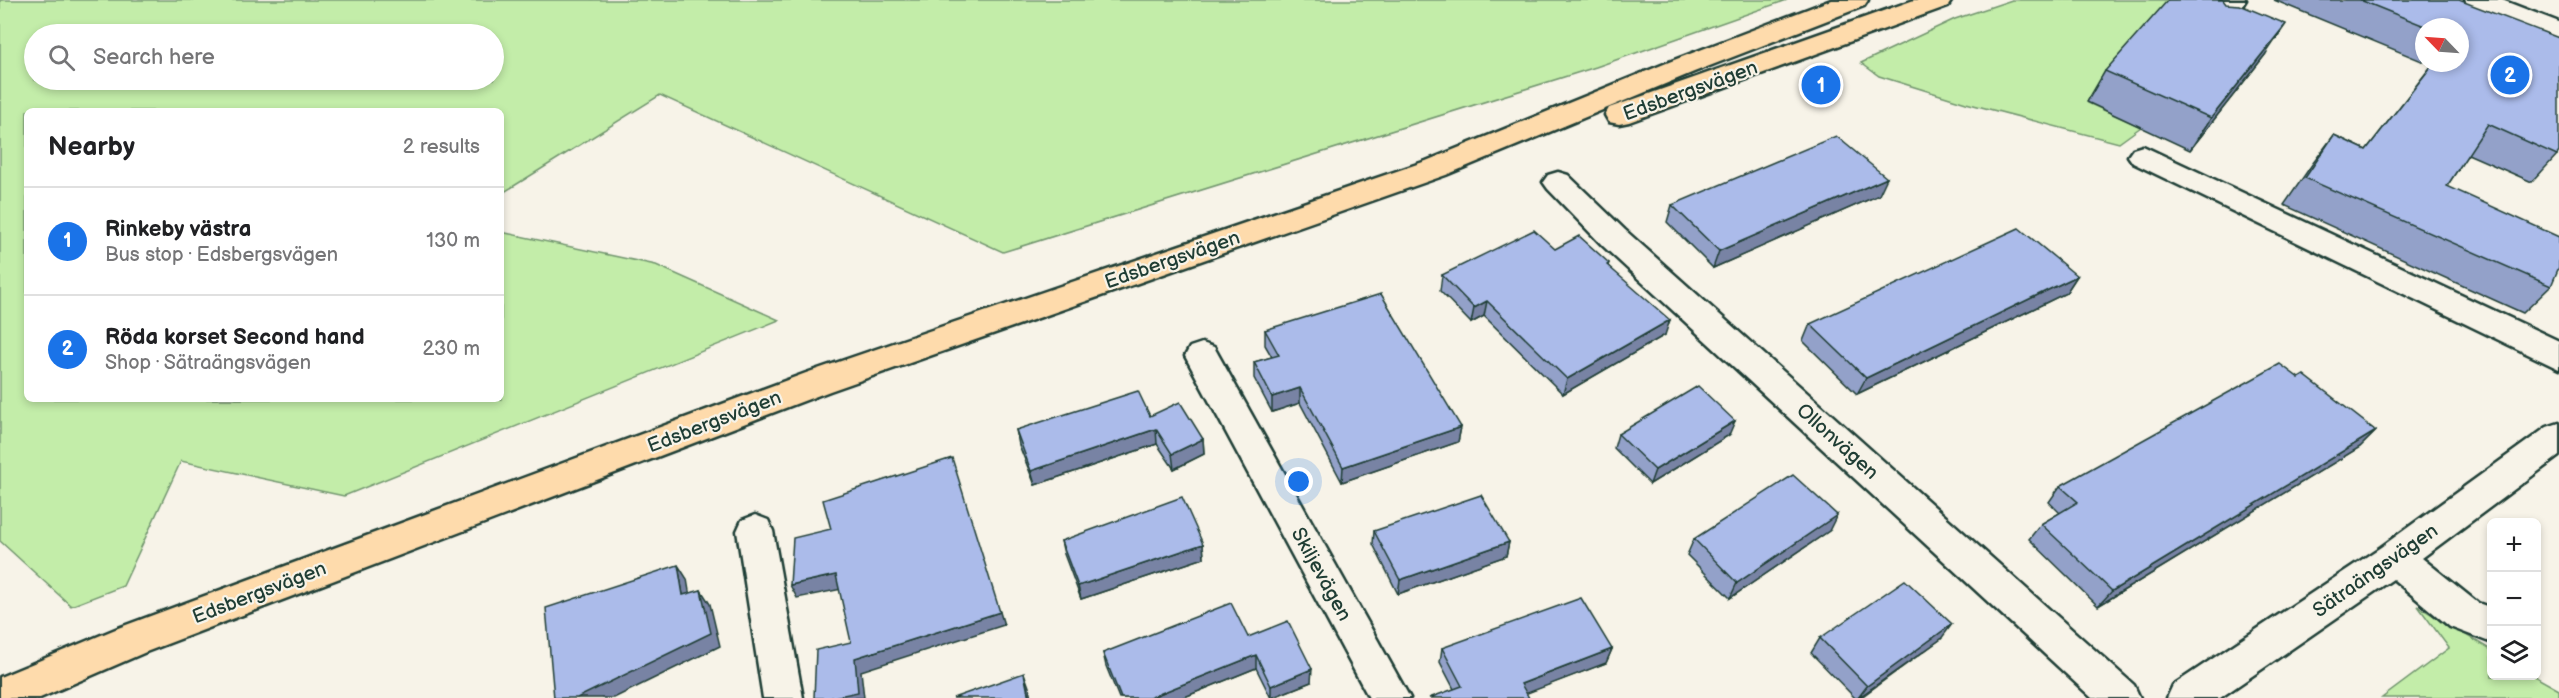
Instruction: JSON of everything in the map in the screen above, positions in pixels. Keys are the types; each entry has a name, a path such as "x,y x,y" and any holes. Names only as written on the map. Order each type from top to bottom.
{"main road":[{"name":"Edsbergsvägen","path":"0,696 132,640 818,382 1436,168 1684,66 1855,0"},
{"name":"Edsbergsvägen","path":"1436,168 1576,130 1939,0"}],"street":[{"path":"2216,27 2233,0"},
{"path":"2478,0 2559,31"},
{"path":"2143,156 2559,357"},
{"name":"Ollonvägen","path":"1558,182 1614,238 2120,698"},
{"name":"Skiljevägen","path":"1202,356 1390,698"},
{"name":"Sätraängsvägen","path":"2187,698 2394,558 2559,437"},
{"path":"755,531 783,698"},
{"path":"2394,558 2464,615 2487,624"}],"green space":[{"path":"0,0 1787,0 1596,67 1003,252 660,95 504,192 504,108 24,108 24,402 504,402 504,233 656,265 779,320 344,496 181,461 123,586 71,606 0,541"},
{"path":"2012,0 2175,0 2088,103 2141,127 2119,143 1966,103 1879,76 1861,63 1955,19"},
{"path":"2418,606 2487,648 2487,680 2541,680 2559,690 2559,698 2382,698 2449,648"}],"building":[{"path":"2168,0 2223,0 2226,4 2240,5 2286,24 2211,118 2105,71"},
{"path":"2360,0 2459,0 2559,38 2559,152 2557,155 2488,124 2447,186 2559,237 2559,267 2551,286 2305,178 2334,135 2366,150 2427,72 2469,72 2469,18 2415,18 2415,22"},
{"path":"1836,136 1887,178 1719,251 1672,205"},
{"path":"2019,228 2077,276 1866,378 1810,324"},
{"path":"1534,230 1555,249 1579,236 1609,263 1607,265 1670,320 1567,379 1487,301 1474,308 1442,275"},
{"path":"1381,294 1461,427 1343,467 1300,388 1272,397 1254,362 1279,355 1265,330"},
{"path":"2280,364 2299,378 2304,375 2376,431 2112,591 2041,524 2078,502 2060,486"},
{"path":"1698,386 1735,421 1655,470 1618,434"},
{"path":"1138,391 1150,416 1180,402 1203,439 1172,454 1156,429 1031,471 1016,430"},
{"path":"952,458 1000,612 855,658 858,692 829,698 814,698 816,650 851,642 836,575 790,585 793,538 831,529 823,500"},
{"path":"1793,475 1837,515 1737,583 1694,539"},
{"path":"1481,495 1509,542 1400,580 1374,531"},
{"path":"1182,497 1203,544 1078,586 1061,541"},
{"path":"678,565 683,595 701,590 711,633 577,698 554,698 546,608"},
{"path":"1905,580 1952,624 1867,686 1820,638"},
{"path":"1581,598 1612,649 1521,684 1529,698 1429,698 1462,686 1442,648"},
{"path":"1231,603 1248,637 1288,621 1312,669 1271,686 1256,655 1149,698 1121,698 1103,653"},
{"path":"1024,673 1029,698 953,698"}],"place":[{"name":"Röda korset Second hand","path":"2510,75"},
{"name":"Rinkeby västra","path":"1821,85"}]}
